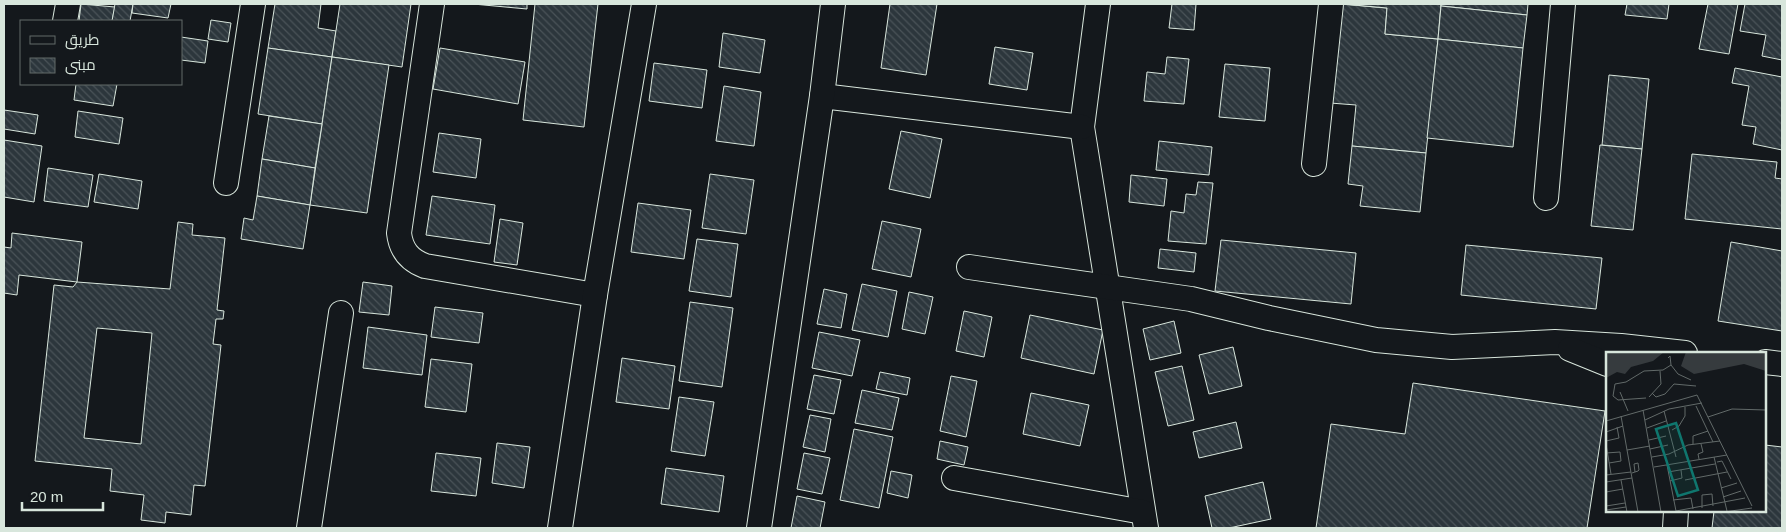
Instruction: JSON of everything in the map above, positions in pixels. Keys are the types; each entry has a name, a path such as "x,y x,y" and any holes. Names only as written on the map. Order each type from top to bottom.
{"street":[{"path":"65,20 68,4"},
{"path":"226,183 253,4"},
{"path":"432,4 399,233 400,243 414,262 425,266 595,296"},
{"path":"560,528 595,296 644,4"},
{"path":"759,528 822,96 833,4"},
{"path":"954,478 1145,520 1082,127 1098,4"},
{"path":"1314,164 1331,4"},
{"path":"1546,198 1563,4"},
{"path":"822,96 1082,127"},
{"path":"970,267 1191,299 1269,318 1376,340 1452,347 1555,342 1676,352"},
{"path":"309,528 341,313"},
{"path":"1555,342 1606,364"},
{"path":"1766,362 1782,364"},
{"path":"1675,528 1676,512"}],"building":[{"path":"81,4 115,7 112,20 79,20"},
{"path":"115,4 133,4 130,20 112,20"},
{"path":"133,4 171,4 168,18 132,13"},
{"path":"275,4 321,4 318,28 336,31 332,57 268,48"},
{"path":"340,4 411,4 402,67 332,57"},
{"path":"473,4 527,4 527,9"},
{"path":"535,4 598,4 584,127 523,120"},
{"path":"890,4 937,4 926,75 881,68"},
{"path":"1172,4 1196,4 1194,30 1169,28"},
{"path":"1340,4 1387,8 1385,34 1438,39 1426,153 1352,146 1356,105 1330,103"},
{"path":"1343,4 1441,4 1438,39 1385,34 1387,8"},
{"path":"1441,4 1528,4 1527,15 1441,6"},
{"path":"1627,4 1669,4 1667,19 1625,15"},
{"path":"1708,4 1738,4 1729,54 1699,49"},
{"path":"1745,4 1782,4 1782,60 1762,56 1766,35 1740,31"},
{"path":"1441,6 1527,15 1523,48 1438,39"},
{"path":"211,20 231,23 228,42 208,39"},
{"path":"723,33 765,40 760,73 719,67"},
{"path":"182,37 208,41 205,63 182,60"},
{"path":"1438,39 1523,48 1513,147 1427,138"},
{"path":"995,47 1033,53 1027,90 989,84"},
{"path":"268,48 332,57 322,124 258,114"},
{"path":"440,48 525,62 518,104 433,89"},
{"path":"332,57 389,65 367,213 310,205"},
{"path":"1167,57 1189,59 1184,104 1144,101 1147,72 1165,74"},
{"path":"654,63 707,70 702,108 649,101"},
{"path":"1225,64 1270,68 1265,121 1219,117"},
{"path":"1735,68 1782,77 1782,150 1753,144 1756,127 1742,125 1749,86 1732,83"},
{"path":"1609,75 1649,79 1642,149 1602,145"},
{"path":"76,85 117,85 113,106 74,100"},
{"path":"724,86 761,92 754,146 716,141"},
{"path":"4,110 38,115 35,134 4,129"},
{"path":"78,111 123,118 119,144 75,137"},
{"path":"269,116 322,124 315,168 262,159"},
{"path":"901,131 942,139 930,198 889,189"},
{"path":"439,133 481,139 476,178 433,172"},
{"path":"4,140 42,146 34,202 4,197"},
{"path":"1159,141 1212,147 1209,175 1156,170"},
{"path":"1600,145 1642,149 1633,230 1591,226"},
{"path":"1352,146 1426,153 1420,212 1360,206 1363,186 1348,184"},
{"path":"1692,154 1777,162 1775,178 1782,179 1782,229 1685,219"},
{"path":"262,159 315,168 310,205 257,196"},
{"path":"48,168 93,175 88,207 44,201"},
{"path":"99,174 142,181 138,209 94,202"},
{"path":"710,174 754,180 746,234 702,228"},
{"path":"1131,175 1167,179 1164,206 1129,202"},
{"path":"1198,182 1213,183 1206,244 1168,241 1171,211 1184,213 1186,194 1196,195"},
{"path":"257,196 310,205 303,249 241,239 244,218 253,220"},
{"path":"432,196 495,205 490,244 426,235"},
{"path":"638,203 691,210 684,259 631,252"},
{"path":"500,219 523,223 517,265 494,262"},
{"path":"882,221 921,229 911,277 872,269"},
{"path":"178,222 193,224 192,235 225,238 217,310 224,311 223,319 216,319 213,344 221,345 205,486 194,485 191,515 166,512 165,523 141,520 144,495 110,491 112,469 35,461 54,285 73,287 77,282 170,289","holes":["97,328 152,333 141,444 84,438"]},
{"path":"12,233 82,242 77,282 19,275 17,295 4,293 4,247 11,248"},
{"path":"697,239 738,244 731,297 689,291"},
{"path":"1221,240 1356,253 1351,304 1215,291"},
{"path":"1731,242 1782,251 1782,331 1718,321"},
{"path":"1466,245 1602,258 1596,309 1461,295"},
{"path":"1160,249 1196,253 1194,272 1158,268"},
{"path":"363,282 392,286 389,315 359,312"},
{"path":"862,284 897,291 888,337 852,330"},
{"path":"824,289 847,294 841,328 817,324"},
{"path":"909,292 933,297 925,334 902,329"},
{"path":"690,302 733,308 722,387 679,381"},
{"path":"435,307 483,313 479,343 431,337"},
{"path":"964,311 992,317 984,357 956,351"},
{"path":"1030,315 1103,330 1094,374 1021,358"},
{"path":"1174,321 1181,353 1150,360 1143,329"},
{"path":"368,327 427,335 422,375 363,368"},
{"path":"819,332 860,340 852,376 812,368"},
{"path":"1233,347 1242,386 1209,394 1199,355"},
{"path":"622,358 675,366 669,409 616,402"},
{"path":"431,359 472,364 466,412 425,407"},
{"path":"1182,366 1194,420 1168,426 1155,372"},
{"path":"880,372 910,378 907,395 876,389"},
{"path":"814,375 841,380 834,414 807,409"},
{"path":"951,376 977,381 966,437 940,431"},
{"path":"1413,383 1605,411 1587,528 1316,528 1331,424 1405,434"},
{"path":"862,390 899,398 892,430 855,423"},
{"path":"1031,393 1089,405 1080,446 1023,434"},
{"path":"679,397 714,402 705,456 671,451"},
{"path":"810,415 831,419 825,452 803,447"},
{"path":"1236,422 1242,448 1199,458 1193,432"},
{"path":"854,429 893,437 879,508 840,500"},
{"path":"940,441 968,447 964,465 937,459"},
{"path":"497,443 530,447 524,488 492,483"},
{"path":"1766,445 1782,447 1782,528 1712,528 1714,512 1766,512"},
{"path":"436,453 481,458 476,496 431,491"},
{"path":"804,453 830,458 822,494 797,489"},
{"path":"666,468 724,476 719,512 661,504"},
{"path":"891,471 912,475 908,498 887,493"},
{"path":"1263,482 1271,519 1229,528 1212,528 1205,496"},
{"path":"797,496 825,502 820,528 791,528"}]}
